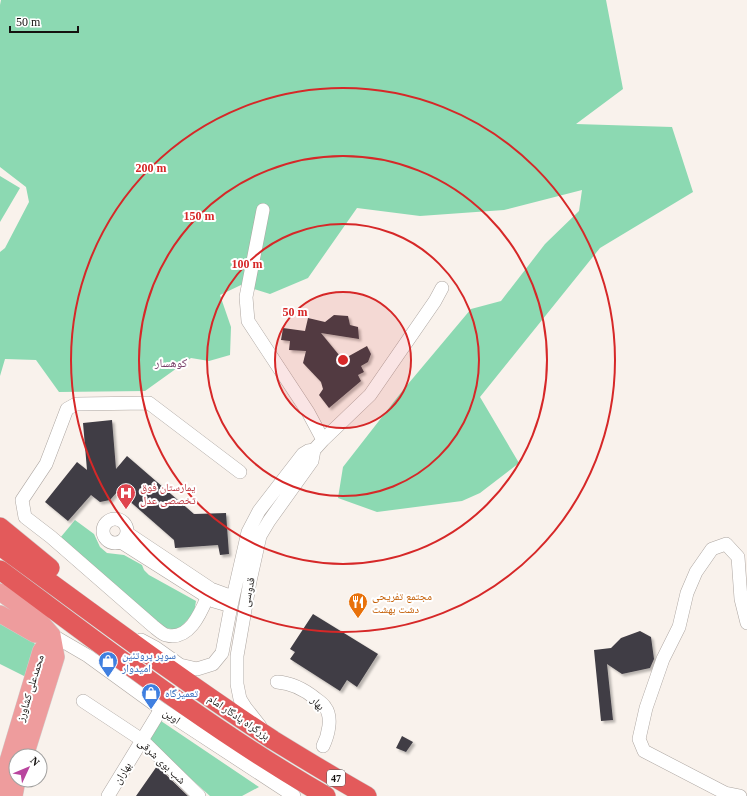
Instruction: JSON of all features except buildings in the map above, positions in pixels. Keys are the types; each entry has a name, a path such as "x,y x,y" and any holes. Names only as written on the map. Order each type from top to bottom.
{"highway":[{"path":"0,526 60,578 92,613"},
{"name":"بزرگراه یادگار امام","path":"0,546 185,680 272,739 367,796"},
{"name":"بزرگراه یادگار امام","path":"0,570 172,697 262,757 326,796"}],"main road":[{"name":"اوین","path":"0,592 39,620 52,635"},
{"name":"اوین","path":"0,614 35,634 52,635"},
{"name":"محمدعلی کشاورز","path":"27,748 56,657 52,635"},
{"name":"محمدعلی کشاورز","path":"1,796 3,778 41,651 52,635"}],"street":[{"path":"263,210 246,297 248,321 308,412 323,440"},
{"path":"118,632 136,638 156,648 180,665 197,669 213,664 222,653 248,532 259,511 303,454 314,450 370,395 435,302 442,288"},
{"path":"209,593 201,613 192,625 182,634 165,635 25,517 22,500 46,464 67,409 76,404 149,403 240,472"},
{"name":"قدوسی","path":"272,739 240,699 237,684 237,656 250,581 260,536 312,460 314,450"},
{"path":"124,537 209,593 232,602"},
{"path":"740,796 725,793 644,751 640,739 646,708 663,659 680,627 687,593 696,572 712,549 726,544 738,557 741,599 747,623"},
{"name":"اوین","path":"52,635 88,656 161,709 293,796"},
{"path":"222,653 237,656"},
{"name":"بهار","path":"277,682 288,682 305,690 326,707 329,720 326,741 323,746"},
{"name":"شب بوی شرقی","path":"82,701 142,740 199,796"},
{"name":"بهاران","path":"108,796 161,709"}],"green space":[{"path":"1,0 606,0 623,89 576,124 672,127 693,192 600,248 480,397 519,463 480,493 462,501 377,512 338,498 343,467 403,390 471,309 501,301 545,244 579,211 582,190 504,210 420,216 357,208 308,278 270,294 241,285 220,295 231,327 230,355 209,361 191,358 145,391 59,392 36,360 5,359 0,376 0,252 5,248 29,202 26,187 0,167"},
{"path":"0,176 20,188 0,222"},
{"path":"75,520 94,534 100,547 107,553 124,555 142,565 144,570 149,575 196,601 194,613 178,630 165,628 60,538"},
{"path":"0,619 33,641 36,646 28,678 0,664"},
{"path":"161,721 259,787 242,796 210,796 148,740"}],"place":[{"name":"یمارستان فوق تخصصی عدل","path":"126,510"},
{"name":"مجتمع تفریحی دشت بهشت","path":"358,619"},
{"name":"سوپر پروتئین امیدوار","path":"108,678"},
{"name":"تعمیرگاه","path":"151,710"}],"district":[{"name":"کوهسار","path":"171,363"}]}
